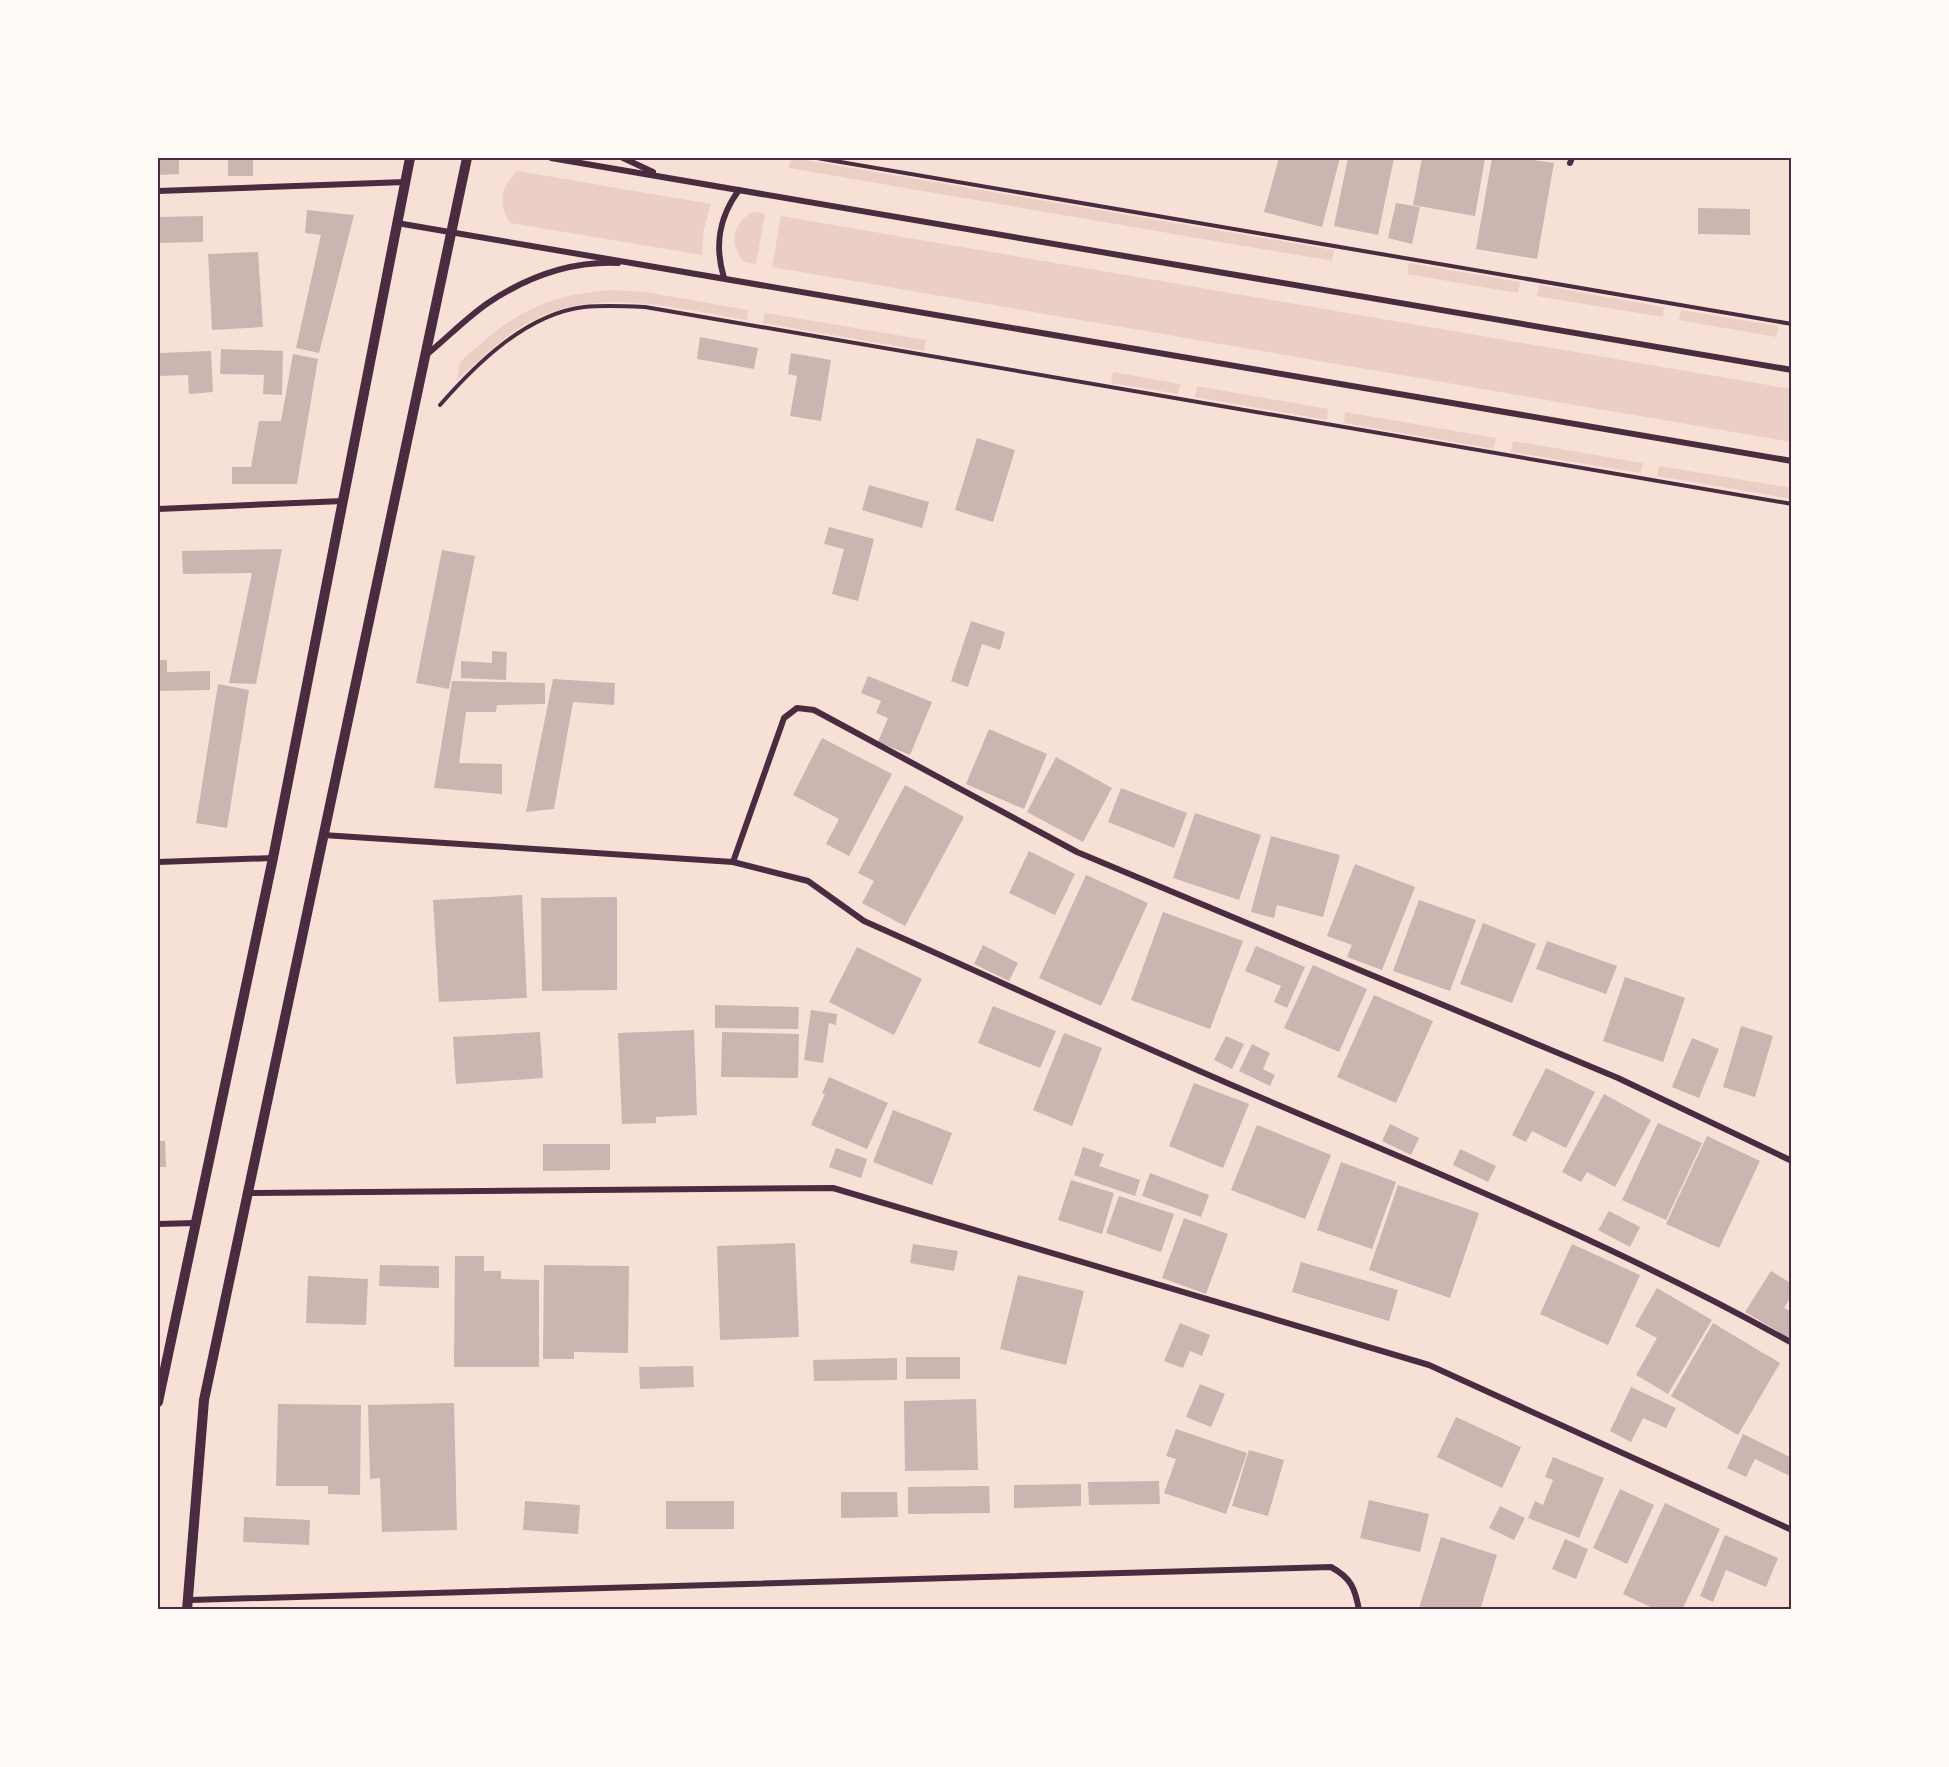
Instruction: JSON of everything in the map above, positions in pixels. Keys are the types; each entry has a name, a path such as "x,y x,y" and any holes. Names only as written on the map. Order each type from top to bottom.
{"street":[{"path":"158,1402 273,858 410,158"},
{"path":"467,158 204,1400 189,1605 1331,1567 1346,1575 1356,1594 1359,1610"},
{"path":"552,158 1791,370"},
{"path":"622,158 645,169 679,180"},
{"path":"158,191 405,182"},
{"path":"724,278 719,263 719,232 730,203 739,190"},
{"path":"397,223 1791,461"},
{"path":"425,357 487,304 529,280 549,272 576,266 612,263 647,265"},
{"path":"158,509 343,501"},
{"path":"733,862 784,718 797,708 814,710 1077,852 1618,1078 1791,1161"},
{"path":"323,836 733,862 808,881 864,921 1248,1092 1496,1198 1730,1309 1791,1343"},
{"path":"158,862 273,858"},
{"path":"248,1193 833,1188 1429,1365 1791,1530"},
{"path":"158,1224 195,1223"}],"path":[{"path":"817,158 1791,324"},
{"path":"434,412 462,380 512,337 537,322 582,307 612,305 645,307 1791,504"}],"shaded area":[{"path":"791,158 1334,250 1332,261 789,168"},
{"path":"518,171 711,204 704,229 702,255 510,223 502,201 508,182"},
{"path":"752,212 765,213 756,264 744,262 736,248 735,241 740,222"},
{"path":"781,216 1791,389 1791,442 772,267"},
{"path":"1409,263 1520,282 1518,293 1407,274"},
{"path":"1539,285 1664,307 1663,317 1537,296"},
{"path":"612,290 646,292 748,310 747,320 686,309 625,302 595,303 565,308 537,318 509,335 457,380 459,366 463,359 514,318 559,299"},
{"path":"1681,310 1778,326 1776,337 1679,320"},
{"path":"765,313 926,340 924,351 763,323"},
{"path":"1113,372 1180,384 1178,394 1111,383"},
{"path":"1197,386 1328,409 1327,420 1195,397"},
{"path":"1345,412 1496,438 1494,449 1344,423"},
{"path":"1513,441 1643,463 1641,473 1511,452"},
{"path":"1659,466 1791,488 1791,499 1657,476"}],"building":[{"path":"158,158 179,158 179,174 158,175"},
{"path":"228,158 253,158 253,176 228,176"},
{"path":"1279,158 1340,158 1322,227 1264,212"},
{"path":"1348,158 1394,158 1378,235 1334,226"},
{"path":"1422,158 1485,158 1475,216 1413,205"},
{"path":"1492,158 1519,158 1554,163 1537,259 1476,249"},
{"path":"1396,203 1420,207 1412,244 1388,238"},
{"path":"1698,208 1750,209 1750,235 1698,234"},
{"path":"307,210 354,215 319,353 296,348 321,235 305,233"},
{"path":"203,216 203,242 158,243 158,217"},
{"path":"258,252 263,327 212,330 208,254"},
{"path":"700,337 758,348 754,369 697,359"},
{"path":"221,349 283,351 282,395 263,394 264,375 220,374"},
{"path":"211,351 213,392 189,394 188,375 158,376 158,353"},
{"path":"791,353 831,360 821,421 790,416 797,376 788,374"},
{"path":"293,354 318,359 297,484 232,484 232,467 251,467 259,421 281,421"},
{"path":"977,438 1015,450 993,522 955,510"},
{"path":"869,485 929,502 922,528 862,510"},
{"path":"829,527 874,539 858,601 832,594 844,549 824,544"},
{"path":"282,549 256,684 229,683 252,573 183,574 182,551"},
{"path":"442,550 475,556 449,689 416,683"},
{"path":"971,621 1005,632 1000,650 982,644 968,687 951,681"},
{"path":"492,651 507,652 506,680 461,678 461,661 492,663"},
{"path":"158,660 167,660 167,672 210,671 210,690 158,691"},
{"path":"868,676 932,702 910,755 878,742 888,718 876,713 881,701 861,693"},
{"path":"553,679 615,683 614,705 573,702 554,809 526,812"},
{"path":"452,681 545,683 545,704 497,705 496,712 466,712 459,763 502,764 502,794 434,788"},
{"path":"218,684 249,690 227,828 196,823"},
{"path":"989,729 1047,754 1024,809 966,784"},
{"path":"822,738 892,774 849,856 826,844 839,819 793,795"},
{"path":"1056,757 1112,788 1083,842 1027,812"},
{"path":"905,785 964,817 905,926 862,903 874,881 858,873"},
{"path":"1121,788 1187,813 1174,848 1108,822"},
{"path":"1195,813 1261,835 1239,900 1173,878"},
{"path":"1271,836 1340,855 1323,917 1277,905 1274,918 1251,912"},
{"path":"1029,851 1075,874 1055,915 1009,893"},
{"path":"1355,864 1415,887 1382,970 1347,957 1352,945 1327,936"},
{"path":"1086,875 1148,903 1101,1006 1039,978"},
{"path":"522,895 527,998 439,1002 433,900"},
{"path":"617,897 617,990 542,991 541,898"},
{"path":"1419,900 1476,920 1450,991 1393,971"},
{"path":"1163,912 1243,941 1210,1029 1131,1000"},
{"path":"1483,923 1536,944 1512,1003 1460,984"},
{"path":"1547,941 1617,966 1606,994 1536,969"},
{"path":"983,945 1018,963 1009,981 974,964"},
{"path":"1256,946 1305,967 1287,1008 1274,1002 1281,986 1245,971"},
{"path":"857,947 922,979 894,1035 829,1002"},
{"path":"1313,965 1367,989 1339,1052 1284,1028"},
{"path":"1625,977 1685,998 1663,1062 1603,1041"},
{"path":"1374,995 1433,1021 1396,1103 1337,1077"},
{"path":"715,1005 799,1007 798,1029 715,1028"},
{"path":"993,1006 1056,1031 1040,1068 978,1043"},
{"path":"811,1010 837,1014 836,1025 829,1023 823,1063 804,1060"},
{"path":"1741,1026 1773,1036 1755,1097 1723,1087"},
{"path":"694,1030 697,1115 656,1117 656,1123 622,1124 618,1033"},
{"path":"540,1032 543,1078 456,1084 453,1037"},
{"path":"722,1032 799,1034 798,1078 721,1077"},
{"path":"1064,1033 1102,1048 1072,1126 1033,1110"},
{"path":"1226,1036 1244,1044 1232,1069 1214,1060"},
{"path":"1692,1038 1719,1049 1699,1098 1672,1087"},
{"path":"1252,1044 1270,1053 1263,1069 1275,1075 1270,1086 1239,1071"},
{"path":"1546,1068 1595,1092 1566,1148 1532,1131 1526,1142 1512,1135"},
{"path":"829,1077 888,1103 867,1149 811,1125 825,1094 822,1093"},
{"path":"1194,1083 1249,1104 1223,1168 1169,1146"},
{"path":"1604,1094 1651,1120 1615,1187 1587,1172 1581,1182 1562,1172"},
{"path":"893,1110 952,1133 932,1185 873,1162"},
{"path":"1658,1123 1702,1143 1666,1220 1622,1200"},
{"path":"1390,1124 1419,1138 1411,1155 1382,1141"},
{"path":"1257,1125 1331,1155 1305,1219 1231,1190"},
{"path":"1707,1136 1760,1161 1719,1248 1666,1224"},
{"path":"158,1141 165,1141 166,1167 158,1167"},
{"path":"543,1144 610,1144 610,1170 543,1171"},
{"path":"1083,1147 1104,1154 1099,1166 1140,1180 1135,1196 1074,1175"},
{"path":"836,1148 867,1159 861,1178 829,1167"},
{"path":"1460,1149 1496,1166 1488,1182 1453,1165"},
{"path":"1341,1162 1396,1182 1372,1249 1317,1230"},
{"path":"1150,1173 1209,1195 1201,1217 1142,1196"},
{"path":"1071,1180 1114,1193 1102,1234 1058,1220"},
{"path":"1398,1185 1479,1213 1450,1298 1369,1270"},
{"path":"1119,1196 1174,1214 1161,1252 1106,1233"},
{"path":"1609,1211 1640,1227 1630,1247 1598,1230"},
{"path":"1184,1218 1228,1234 1206,1294 1162,1278"},
{"path":"795,1243 799,1337 720,1340 717,1246"},
{"path":"913,1244 958,1251 954,1271 910,1263"},
{"path":"1572,1244 1640,1275 1608,1345 1540,1314"},
{"path":"455,1256 484,1256 484,1271 501,1271 501,1279 539,1280 539,1367 454,1367"},
{"path":"1301,1262 1398,1290 1389,1321 1292,1292"},
{"path":"380,1265 439,1266 439,1288 379,1286"},
{"path":"544,1265 629,1266 628,1353 574,1352 574,1359 543,1359"},
{"path":"1771,1271 1792,1284 1792,1295 1784,1308 1792,1312 1792,1340 1745,1312"},
{"path":"1018,1275 1084,1291 1066,1365 1000,1349"},
{"path":"308,1276 368,1279 366,1325 306,1323"},
{"path":"1657,1288 1712,1320 1668,1394 1636,1375 1657,1338 1635,1326"},
{"path":"1180,1323 1210,1335 1202,1356 1190,1351 1183,1368 1164,1361"},
{"path":"1713,1323 1780,1363 1738,1435 1671,1396"},
{"path":"906,1357 960,1357 960,1379 906,1379"},
{"path":"897,1358 897,1380 814,1381 813,1360"},
{"path":"693,1366 694,1387 640,1389 639,1367"},
{"path":"1200,1384 1225,1394 1211,1427 1186,1417"},
{"path":"1631,1387 1676,1408 1666,1428 1643,1418 1631,1442 1610,1431"},
{"path":"976,1399 978,1470 905,1471 904,1401"},
{"path":"454,1403 457,1530 382,1532 380,1478 370,1479 368,1405"},
{"path":"278,1404 361,1405 360,1495 328,1494 328,1486 276,1486"},
{"path":"1456,1417 1521,1447 1502,1488 1437,1457"},
{"path":"1176,1429 1247,1453 1226,1514 1164,1493 1176,1459 1166,1456"},
{"path":"1743,1434 1792,1458 1792,1477 1755,1459 1746,1477 1727,1468"},
{"path":"1249,1450 1284,1460 1268,1516 1232,1506"},
{"path":"1553,1457 1604,1478 1579,1538 1528,1518 1535,1501 1543,1505 1553,1480 1545,1477"},
{"path":"1159,1481 1160,1504 1089,1505 1088,1482"},
{"path":"1081,1484 1081,1506 1014,1508 1014,1485"},
{"path":"989,1486 990,1513 908,1514 908,1487"},
{"path":"1620,1489 1654,1505 1627,1564 1593,1548"},
{"path":"841,1492 897,1492 898,1517 841,1518"},
{"path":"1369,1500 1429,1514 1420,1552 1360,1538"},
{"path":"525,1501 580,1505 578,1534 523,1530"},
{"path":"666,1501 734,1501 734,1529 666,1529"},
{"path":"1665,1503 1720,1529 1682,1610 1657,1610 1623,1594"},
{"path":"1500,1506 1525,1518 1514,1540 1489,1528"},
{"path":"244,1517 310,1520 309,1545 243,1542"},
{"path":"1725,1535 1778,1558 1766,1587 1726,1570 1713,1602 1700,1596"},
{"path":"1441,1537 1497,1555 1480,1610 1419,1608"},
{"path":"1565,1539 1588,1549 1576,1579 1552,1569"}]}
